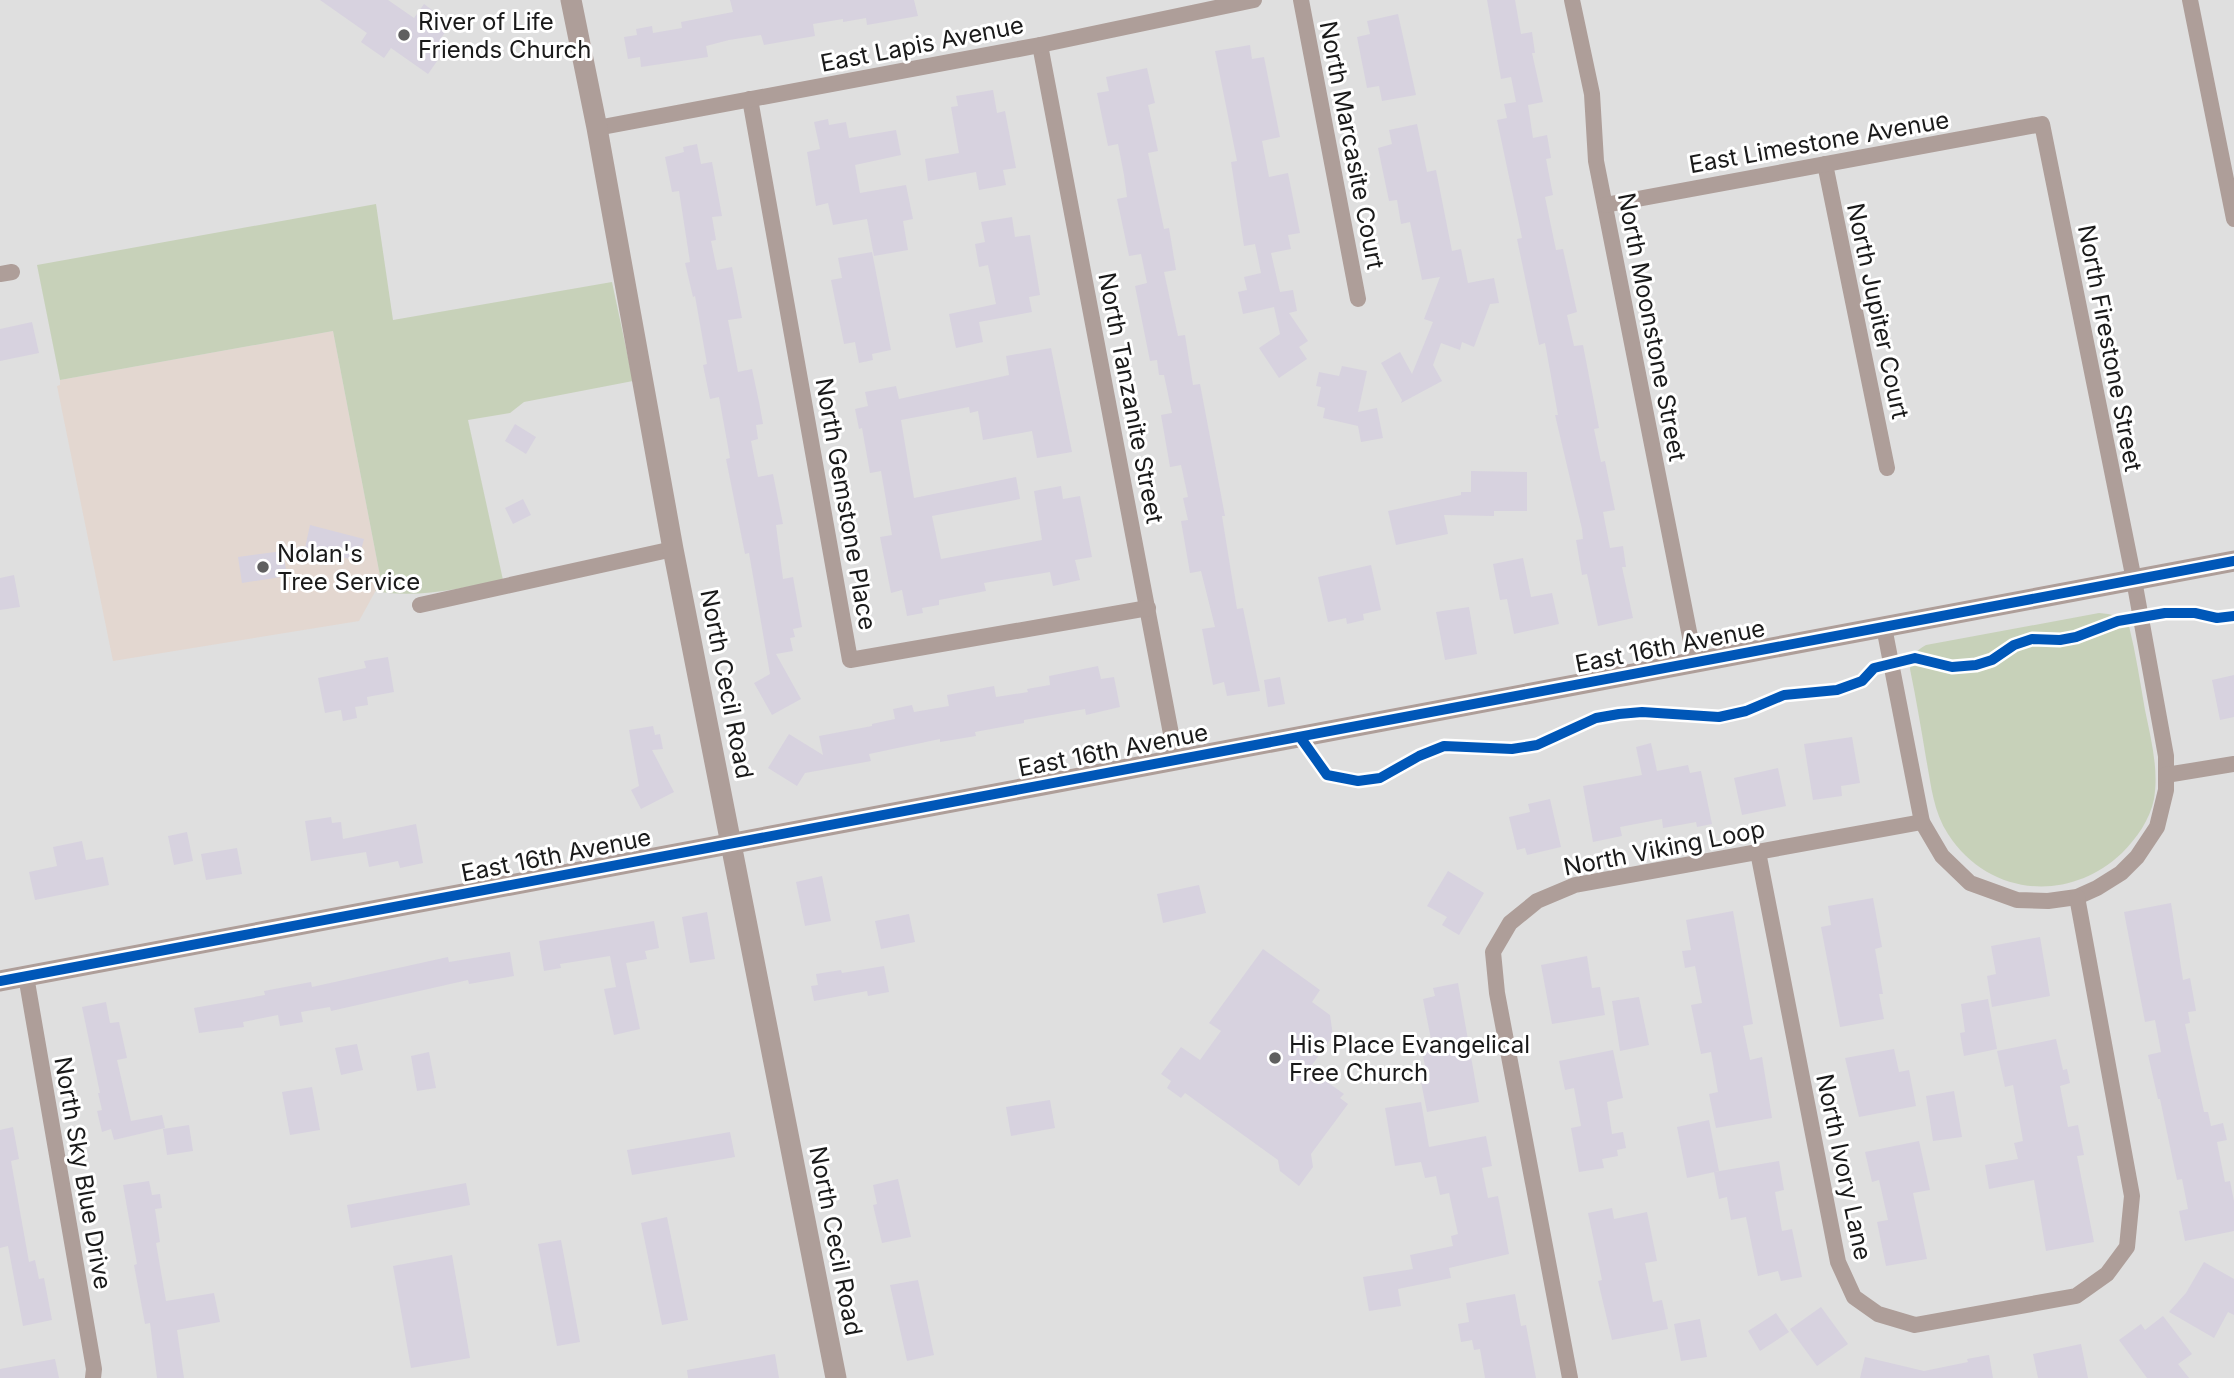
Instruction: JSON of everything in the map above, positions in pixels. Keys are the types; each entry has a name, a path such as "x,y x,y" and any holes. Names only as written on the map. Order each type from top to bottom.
{"street":[{"name":"North Cecil Road","path":"571,0 597,128 673,550 836,1378"},
{"name":"East Lapis Avenue","path":"597,128 1040,45 1254,0"},
{"name":"North Marcasite Court","path":"1301,0 1358,299"},
{"name":"North Moonstone Street","path":"1572,0 1592,94 1596,161 1695,662"},
{"path":"2190,0 2226,135 2234,219"},
{"name":"North Tanzanite Street","path":"1040,45 1176,760"},
{"name":"North Gemstone Place","path":"750,99 850,660 1148,608"},
{"name":"East Limestone Avenue","path":"1605,205 2042,124"},
{"name":"North Firestone Street","path":"2042,124 2134,580 2166,756 2166,790 2157,827 2137,858 2109,881 2077,897"},
{"name":"North Jupiter Court","path":"1825,164 1887,468"},
{"path":"420,604 673,550"},
{"name":"East 16th Avenue","path":"0,981 2234,561"},
{"path":"1884,627 1922,822 1942,856 1970,883 2018,900 2048,901 2077,897"},
{"path":"2166,775 2234,764"},
{"name":"North Viking Loop","path":"1570,1378 1497,993 1493,952 1510,923 1537,901 1575,885 1922,822"},
{"name":"North Ivory Lane","path":"1758,852 1838,1262 1854,1297 1878,1314 1915,1325 2076,1296 2107,1274 2127,1247 2132,1196 2077,897"},
{"name":"North Sky Blue Drive","path":"26,976 92,1355 93,1378"}],"shaded area":[{"path":"333,331 381,581 359,621 113,661 57,386 60,385 60,380"}],"green space":[{"path":"376,204 393,320 612,282 633,381 524,402 510,413 468,420 503,580 423,593 375,591 381,581 333,331 60,380 37,265"},
{"path":"2099,613 2116,616 2129,626 2154,754 2156,777 2152,807 2142,829 2132,842 2101,869 2078,880 2054,886 2030,886 2006,881 1984,870 1965,855 1948,834 1939,816 1931,787 1910,669 1912,661 1917,652 1926,645"}],"building":[{"name":"River of Life Friends Church","path":"320,0 388,0 414,18 424,4 451,24 441,38 449,44 428,74 391,48 384,58 361,42 367,33"},
{"path":"730,0 914,0 918,16 867,25 866,18 813,24 815,36 764,45 761,35 729,40 706,46 708,57 641,67 640,57 628,59 624,37 637,35 636,29 652,26 653,33 682,28 681,22 733,12"},
{"path":"1487,0 1515,0 1521,34 1532,32 1535,53 1532,53 1543,102 1528,105 1533,138 1547,135 1551,158 1546,159 1553,195 1545,197 1556,250 1563,249 1577,312 1567,315 1574,346 1583,345 1599,428 1594,429 1601,462 1605,461 1615,510 1603,512 1610,548 1623,546 1626,567 1622,567 1633,618 1598,626 1587,574 1582,575 1576,540 1583,539 1582,529 1555,415 1558,415 1545,343 1539,345 1517,239 1522,238 1497,120 1507,118 1504,104 1516,102 1511,77 1501,79"},
{"path":"1398,14 1416,95 1382,101 1379,86 1367,88 1357,37 1370,34 1367,21"},
{"path":"1250,45 1252,59 1264,57 1280,137 1262,141 1269,177 1288,173 1300,233 1288,235 1291,249 1271,253 1280,292 1293,290 1297,311 1289,313 1308,341 1299,347 1307,359 1279,378 1259,348 1280,334 1274,307 1243,314 1238,292 1247,290 1244,277 1261,273 1255,244 1244,246 1231,162 1237,161 1215,51"},
{"path":"1147,68 1155,103 1148,105 1158,151 1148,153 1164,229 1169,228 1176,270 1164,272 1178,336 1185,335 1193,385 1200,384 1225,516 1222,516 1237,609 1243,608 1260,691 1227,696 1224,682 1213,685 1202,629 1215,627 1201,571 1190,573 1181,521 1188,520 1183,498 1188,497 1181,465 1170,467 1161,415 1172,413 1164,375 1159,375 1157,360 1150,361 1135,286 1147,283 1141,254 1129,256 1117,199 1127,197 1118,144 1108,146 1097,93 1109,91 1106,77"},
{"path":"993,90 997,113 1005,111 1016,168 1003,170 1006,185 979,190 976,172 928,181 925,159 959,153 951,107 958,106 956,96"},
{"path":"828,119 829,125 846,122 849,138 896,130 901,155 855,165 860,193 906,185 913,219 903,221 908,250 874,256 867,219 833,225 828,203 816,206 807,152 820,149 814,122"},
{"path":"1417,124 1427,172 1436,170 1452,251 1461,249 1468,283 1494,278 1499,303 1490,304 1474,347 1462,342 1460,350 1441,343 1433,365 1442,381 1401,403 1402,400 1381,363 1400,352 1412,374 1433,322 1424,319 1440,277 1422,280 1410,222 1401,224 1397,200 1389,201 1378,148 1392,144 1389,130"},
{"path":"697,144 701,164 712,162 722,216 712,217 716,240 711,241 717,270 732,267 742,318 728,320 738,372 752,369 759,402 763,424 756,425 758,439 751,441 758,477 773,474 783,524 776,525 783,579 793,577 802,627 793,629 795,637 790,638 793,651 776,654 801,699 772,715 754,683 770,674 749,553 745,554 726,459 730,458 719,397 710,399 703,365 707,364 695,296 693,297 685,263 690,262 679,191 672,192 665,157 684,152 683,147"},
{"path":"1012,217 1015,237 1030,235 1040,295 1029,297 1032,312 979,322 983,342 956,348 949,314 996,304 988,265 979,267 975,244 985,242 981,222"},
{"path":"872,252 891,350 872,354 873,360 859,363 855,342 844,344 831,280 842,278 838,258"},
{"path":"32,322 39,353 0,361 0,329"},
{"path":"1051,348 1072,452 1037,458 1032,431 983,440 978,411 970,413 969,407 901,420 914,498 1016,477 1020,499 932,516 941,559 1042,540 1034,491 1061,486 1063,499 1080,496 1092,557 1075,560 1080,580 1053,586 1050,572 984,583 986,591 939,600 939,605 922,608 923,613 907,616 902,590 891,593 880,537 892,535 881,471 870,473 862,428 859,429 855,409 868,406 865,392 896,386 899,399 1009,375 1006,356"},
{"path":"1342,366 1367,371 1358,412 1377,408 1383,438 1361,442 1358,426 1323,418 1325,408 1317,406 1321,387 1316,386 1319,372 1339,376"},
{"path":"515,424 536,437 526,454 505,441"},
{"path":"1471,471 1527,472 1527,511 1494,511 1494,516 1444,515 1448,534 1396,545 1388,511 1461,495 1461,492 1471,492"},
{"path":"523,499 531,515 513,524 505,508"},
{"path":"310,525 364,539 358,561 305,548"},
{"name":"Nolan's Tree Service","path":"283,551 287,576 242,583 238,557"},
{"path":"1523,558 1531,597 1552,593 1559,624 1514,634 1507,599 1500,600 1493,564"},
{"path":"1371,565 1381,610 1363,614 1364,620 1347,624 1346,618 1328,622 1318,577"},
{"path":"14,575 20,607 0,610 0,578"},
{"path":"1469,607 1477,654 1445,660 1436,612"},
{"path":"388,657 394,692 367,697 368,705 355,707 357,718 343,721 341,710 325,713 318,678 366,668 364,661"},
{"path":"1098,666 1101,679 1114,677 1120,707 1086,715 1085,709 1024,720 1024,723 975,732 976,736 940,742 940,739 869,754 871,761 805,773 797,786 768,768 789,734 823,755 819,736 895,719 893,709 912,705 914,712 949,706 947,695 994,686 996,697 1028,692 1027,689 1050,685 1049,676"},
{"path":"2234,675 2234,717 2220,720 2212,680"},
{"path":"1280,677 1285,704 1268,707 1264,680"},
{"path":"653,726 655,735 660,734 663,749 652,750 674,792 641,809 631,790 639,786 629,730"},
{"path":"1852,737 1860,783 1841,786 1842,796 1813,800 1804,744"},
{"path":"1651,743 1657,771 1688,765 1690,773 1701,771 1712,824 1697,827 1696,822 1663,828 1662,819 1620,827 1622,836 1593,842 1583,786 1642,775 1636,747"},
{"path":"1778,768 1786,806 1742,815 1734,778"},
{"path":"1550,799 1561,847 1527,855 1525,848 1517,850 1509,817 1530,812 1528,804"},
{"path":"331,817 332,823 341,822 343,839 416,824 423,863 400,868 398,861 369,867 366,852 311,861 305,821"},
{"path":"187,832 193,861 174,865 168,836"},
{"path":"82,841 86,860 103,857 109,885 35,900 29,872 57,866 53,847"},
{"path":"237,848 242,874 206,880 201,854"},
{"path":"1448,871 1484,893 1459,935 1442,925 1447,917 1427,906"},
{"path":"822,876 831,921 805,926 796,882"},
{"path":"1199,885 1206,913 1163,923 1157,894"},
{"path":"1873,898 1882,947 1875,949 1883,994 1879,994 1884,1019 1840,1027 1821,927 1831,925 1828,906"},
{"path":"2171,903 2183,980 2190,978 2196,1011 2188,1012 2190,1023 2185,1024 2204,1112 2208,1112 2211,1126 2223,1123 2227,1140 2217,1142 2225,1182 2230,1181 2234,1201 2234,1231 2185,1241 2179,1211 2188,1209 2182,1179 2177,1180 2148,1055 2161,1052 2155,1020 2145,1022 2124,912"},
{"path":"1733,911 1753,1024 1743,1026 1750,1060 1762,1057 1772,1118 1716,1128 1709,1094 1718,1092 1711,1052 1701,1054 1691,1005 1702,1003 1695,966 1685,968 1682,951 1691,950 1686,920"},
{"path":"707,912 715,959 690,963 682,917"},
{"path":"909,914 915,942 881,949 875,921"},
{"path":"654,921 659,948 645,951 647,959 626,963 640,1029 614,1035 604,989 616,987 610,956 560,964 561,968 544,971 539,941"},
{"path":"2040,937 2050,996 1992,1007 1987,976 1996,974 1991,946"},
{"name":"His Place Evangelical Free Church","path":"1263,949 1320,990 1312,1002 1330,1015 1333,1036 1309,1069 1344,1094 1340,1098 1348,1104 1311,1154 1313,1167 1299,1186 1280,1171 1278,1160 1185,1093 1181,1098 1167,1088 1171,1081 1161,1074 1181,1047 1200,1060 1221,1031 1209,1023"},
{"path":"510,952 514,976 469,984 468,980 331,1011 330,1007 301,1012 303,1022 280,1026 278,1015 243,1022 244,1027 199,1033 194,1008 265,995 264,991 311,982 312,987 448,957 449,962"},
{"path":"1587,956 1592,988 1600,987 1605,1015 1552,1024 1541,965"},
{"path":"884,966 889,992 868,996 867,991 814,1001 811,986 818,985 816,974"},
{"path":"1458,983 1479,1102 1427,1112 1421,1082 1428,1081 1422,1051 1433,1049 1423,999 1435,996 1433,988"},
{"path":"1639,997 1649,1045 1620,1051 1612,1001"},
{"path":"1988,999 1997,1049 1964,1056 1960,1033 1965,1032 1961,1004"},
{"path":"106,1002 110,1023 119,1022 127,1058 117,1060 131,1121 162,1115 165,1128 114,1140 111,1129 102,1132 97,1111 102,1110 100,1093 82,1007"},
{"path":"2056,1039 2063,1070 2067,1069 2070,1083 2060,1086 2068,1127 2078,1125 2084,1155 2077,1156 2094,1242 2046,1251 2034,1180 1989,1189 1985,1165 2018,1159 2014,1143 2023,1141 2013,1085 2005,1087 1997,1051"},
{"path":"357,1044 363,1070 341,1075 335,1048"},
{"path":"1894,1049 1899,1072 1909,1070 1916,1106 1859,1117 1845,1058"},
{"path":"1613,1050 1623,1098 1607,1102 1612,1134 1623,1132 1626,1148 1617,1150 1618,1156 1602,1159 1604,1168 1579,1172 1571,1128 1581,1126 1574,1088 1565,1090 1559,1061"},
{"path":"429,1052 436,1088 417,1091 411,1056"},
{"path":"312,1087 320,1130 290,1135 282,1092"},
{"path":"1954,1091 1962,1137 1933,1141 1926,1096"},
{"path":"1050,1100 1055,1128 1011,1136 1006,1107"},
{"path":"1421,1102 1429,1147 1486,1136 1492,1166 1482,1168 1488,1198 1498,1196 1509,1254 1449,1268 1451,1278 1398,1289 1401,1306 1369,1311 1363,1277 1413,1269 1410,1255 1453,1246 1451,1236 1458,1234 1449,1193 1440,1195 1436,1176 1425,1178 1421,1162 1395,1166 1385,1108"},
{"path":"1709,1120 1719,1171 1687,1178 1677,1127"},
{"path":"189,1125 193,1151 167,1155 163,1129"},
{"path":"13,1127 19,1159 11,1161 29,1262 35,1260 39,1279 44,1278 52,1320 23,1326 8,1246 0,1248 0,1130"},
{"path":"730,1132 735,1157 632,1175 627,1150"},
{"path":"1919,1141 1930,1190 1913,1193 1927,1259 1886,1266 1877,1222 1888,1220 1879,1180 1872,1182 1865,1152"},
{"path":"1779,1161 1784,1190 1775,1192 1782,1231 1792,1229 1802,1277 1781,1281 1778,1271 1758,1276 1746,1217 1731,1220 1727,1197 1719,1199 1714,1172"},
{"path":"898,1179 911,1237 882,1243 873,1205 877,1204 873,1185"},
{"path":"149,1181 152,1195 160,1194 162,1208 155,1209 160,1242 156,1243 166,1301 214,1293 220,1322 177,1330 184,1378 157,1378 150,1323 145,1324 134,1265 137,1264 123,1185"},
{"path":"466,1183 470,1205 351,1228 347,1205"},
{"path":"1612,1208 1614,1219 1647,1212 1657,1261 1645,1263 1653,1302 1662,1300 1668,1329 1612,1340 1598,1281 1602,1280 1588,1213"},
{"path":"667,1217 688,1320 662,1325 641,1223"},
{"path":"561,1240 580,1342 557,1346 538,1244"},
{"path":"452,1255 470,1358 411,1368 393,1266"},
{"path":"2204,1262 2234,1279 2234,1315 2228,1312 2214,1338 2169,1312 2186,1293"},
{"path":"918,1280 934,1355 907,1361 890,1285"},
{"path":"1515,1294 1521,1326 1526,1325 1536,1378 1485,1378 1480,1349 1474,1350 1472,1340 1461,1342 1458,1324 1469,1322 1466,1303"},
{"path":"1821,1307 1848,1344 1817,1366 1790,1329"},
{"path":"1776,1313 1789,1332 1760,1351 1748,1331"},
{"path":"2163,1316 2192,1354 2178,1364 2189,1378 2147,1378 2119,1340 2141,1324 2145,1330"},
{"path":"1700,1319 1707,1357 1681,1361 1674,1324"},
{"path":"2081,1344 2088,1378 2038,1378 2033,1354"},
{"path":"775,1354 779,1378 688,1378 687,1370"},
{"path":"1989,1355 1993,1378 1860,1378 1865,1357 1924,1371"},
{"path":"55,1359 59,1378 0,1378 0,1369"}],"cycle path":[{"path":"0,981 2234,561"},
{"path":"1300,737 1327,775 1358,781 1380,778 1419,756 1444,746 1512,749 1537,745 1596,718 1619,714 1642,712 1719,717 1746,711 1784,695 1837,690 1862,681 1874,668 1915,658 1952,667 1976,665 1992,660 2014,645 2032,639 2060,640 2076,637 2118,621 2165,613 2195,613 2217,618 2234,616"}],"place":[{"name":"River of Life Friends Church","path":"404,35"},
{"name":"Nolan's Tree Service","path":"263,567"},
{"name":"His Place Evangelical Free Church","path":"1275,1058"}]}
